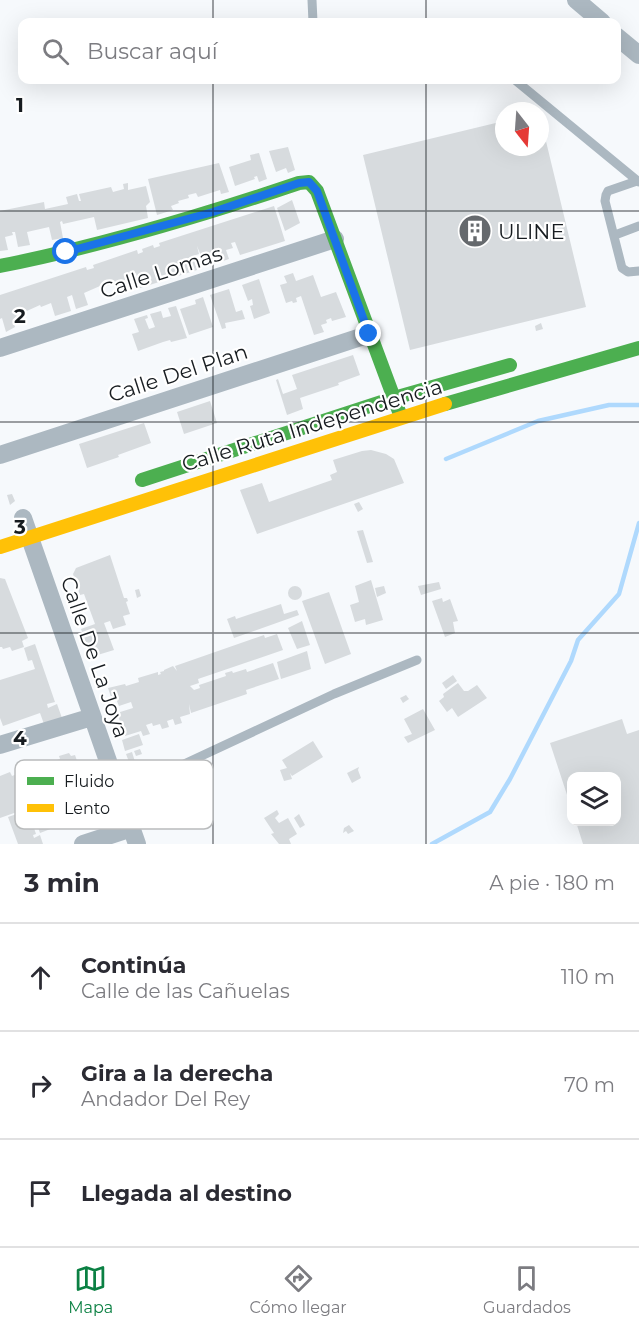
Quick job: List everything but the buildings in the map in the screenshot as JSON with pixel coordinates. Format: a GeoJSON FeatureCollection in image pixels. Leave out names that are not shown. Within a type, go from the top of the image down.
{"type":"FeatureCollection","features":[{"type":"Feature","properties":{"kind":"main road"},"geometry":{"type":"LineString","coordinates":[[0,266],[66,252],[213,212],[299,183],[309,182],[317,191],[336,239],[401,417]]}},
{"type":"Feature","properties":{"kind":"main road","name":"Calle Ruta Independencia"},"geometry":{"type":"LineString","coordinates":[[0,547],[401,417],[639,348]]}},
{"type":"Feature","properties":{"kind":"main road","name":"Calle Ruta Independencia"},"geometry":{"type":"LineString","coordinates":[[124,485],[394,398],[528,360]]}},
{"type":"Feature","properties":{"kind":"street"},"geometry":{"type":"LineString","coordinates":[[576,0],[597,18]]}},
{"type":"Feature","properties":{"kind":"street"},"geometry":{"type":"LineString","coordinates":[[621,40],[639,55]]}},
{"type":"Feature","properties":{"kind":"street","name":"Calle Lomas"},"geometry":{"type":"LineString","coordinates":[[0,348],[336,239]]}},
{"type":"Feature","properties":{"kind":"street","name":"Calle Del Plan"},"geometry":{"type":"LineString","coordinates":[[0,455],[369,334]]}},
{"type":"Feature","properties":{"kind":"street","name":"Calle De La Joya"},"geometry":{"type":"LineString","coordinates":[[22,519],[108,760]]}},
{"type":"Feature","properties":{"kind":"street"},"geometry":{"type":"LineString","coordinates":[[0,745],[92,717]]}},
{"type":"Feature","properties":{"kind":"street"},"geometry":{"type":"LineString","coordinates":[[83,844],[134,836]]}},
{"type":"Feature","properties":{"kind":"lane"},"geometry":{"type":"LineString","coordinates":[[312,0],[313,18]]}},
{"type":"Feature","properties":{"kind":"lane"},"geometry":{"type":"LineString","coordinates":[[520,84],[638,182]]}},
{"type":"Feature","properties":{"kind":"lane"},"geometry":{"type":"LineString","coordinates":[[638,182],[609,191],[605,201],[622,268],[628,273],[639,271]]}},
{"type":"Feature","properties":{"kind":"lane"},"geometry":{"type":"LineString","coordinates":[[615,235],[639,226]]}},
{"type":"Feature","properties":{"kind":"lane"},"geometry":{"type":"LineString","coordinates":[[192,760],[334,693],[417,660]]}},
{"type":"Feature","properties":{"kind":"waterway"},"geometry":{"type":"LineString","coordinates":[[446,459],[538,421],[609,405],[639,405]]}},
{"type":"Feature","properties":{"kind":"waterway"},"geometry":{"type":"LineString","coordinates":[[432,844],[490,812],[510,779],[571,661],[578,640],[619,594],[639,523]]}},
{"type":"Feature","properties":{"kind":"traffic: fast"},"geometry":{"type":"LineString","coordinates":[[0,266],[114,240],[299,183],[309,182],[317,191],[401,417]]}},
{"type":"Feature","properties":{"kind":"traffic: fast"},"geometry":{"type":"LineString","coordinates":[[445,404],[639,348]]}},
{"type":"Feature","properties":{"kind":"traffic: fast"},"geometry":{"type":"LineString","coordinates":[[142,480],[394,398],[510,365]]}},
{"type":"Feature","properties":{"kind":"traffic: slow"},"geometry":{"type":"LineString","coordinates":[[0,547],[445,404]]}},
{"type":"Feature","properties":{"kind":"place","name":"ULINE"},"geometry":{"type":"Point","coordinates":[475,231]}},
{"type":"Feature","properties":{"kind":"route"},"geometry":{"type":"LineString","coordinates":[[66,252],[213,212],[299,183],[309,182],[317,191],[336,239],[369,334]]}}]}
